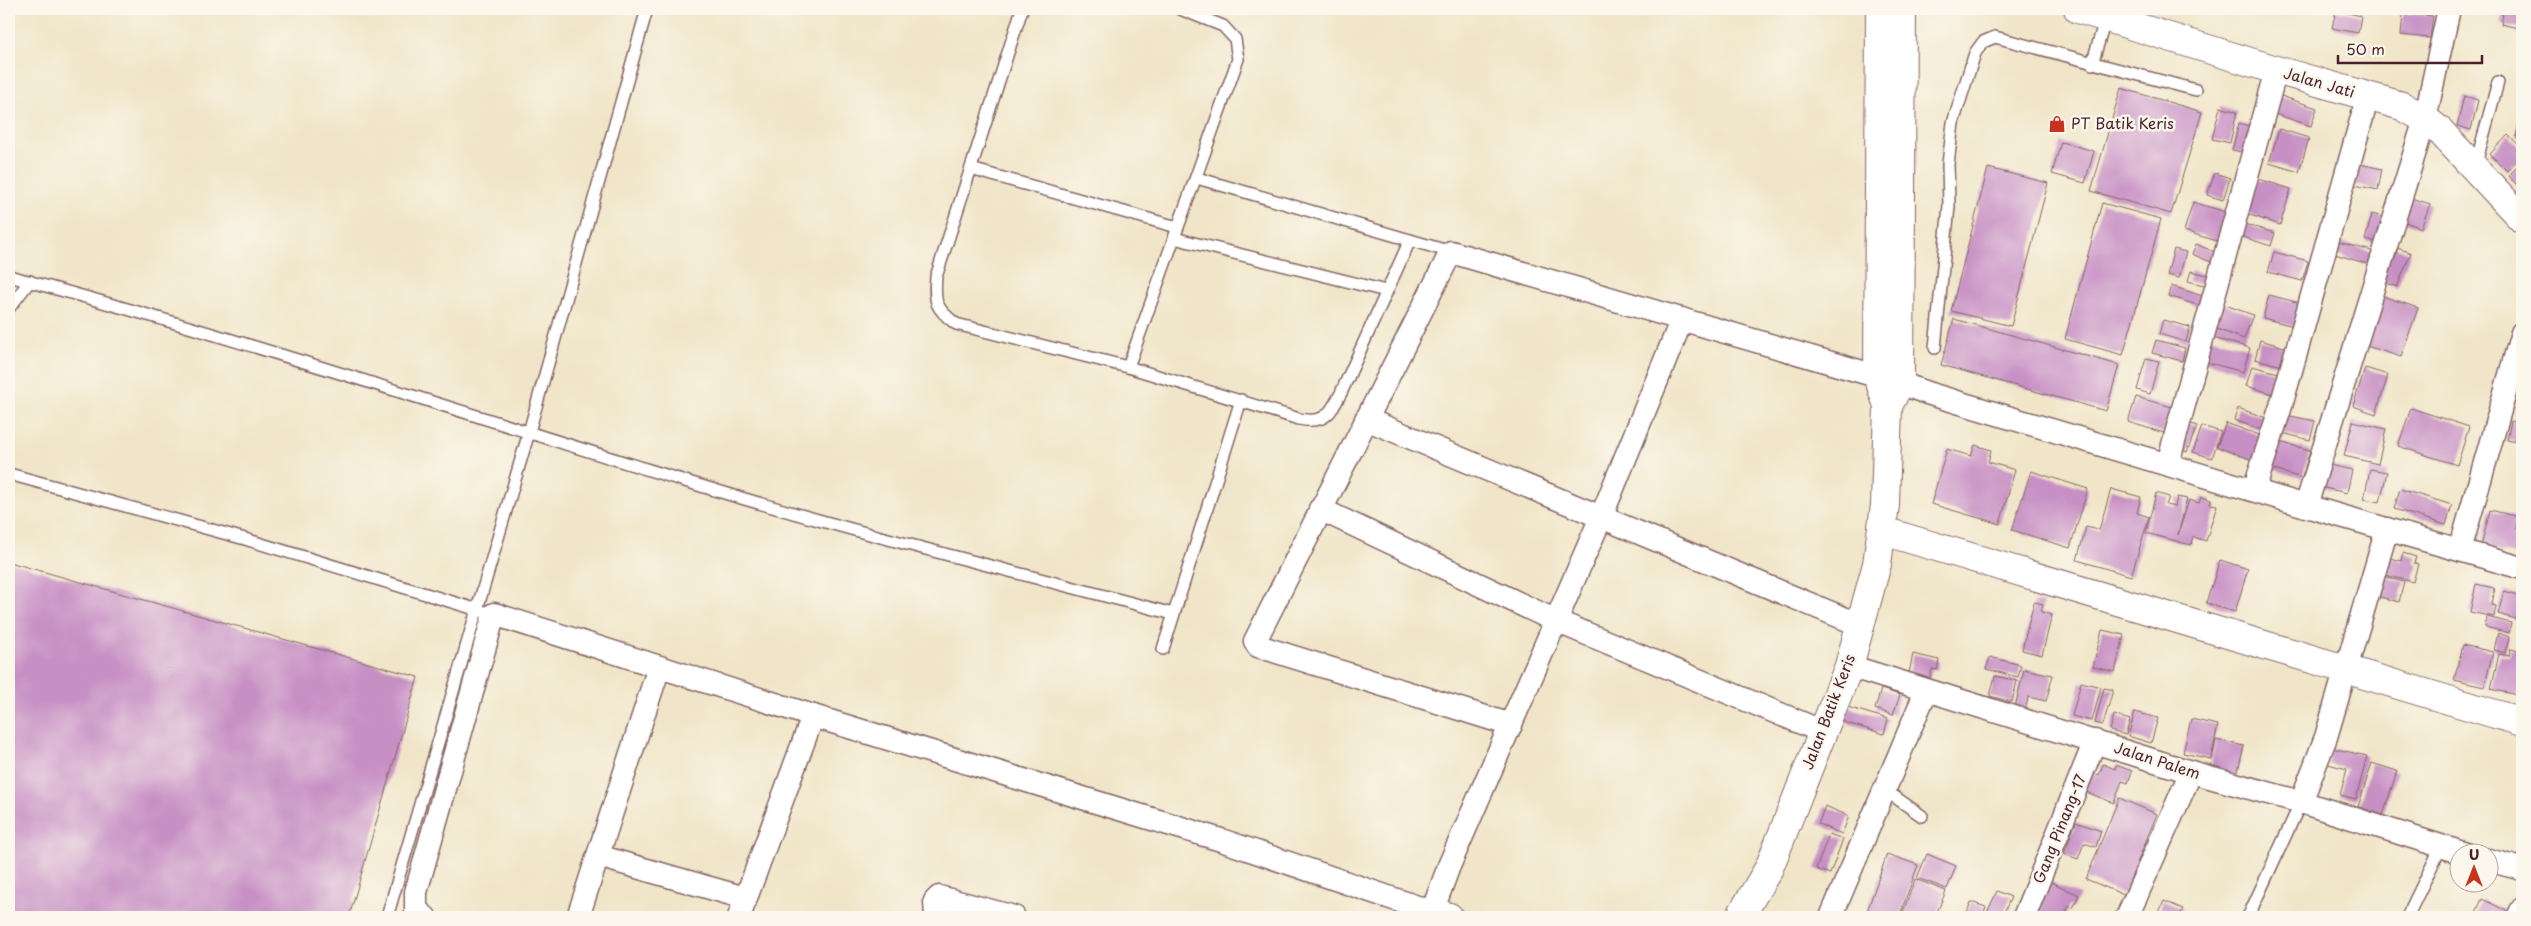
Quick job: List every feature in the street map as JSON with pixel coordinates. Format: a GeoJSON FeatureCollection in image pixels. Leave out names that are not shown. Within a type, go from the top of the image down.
{"type":"FeatureCollection","features":[{"type":"Feature","properties":{"kind":"street"},"geometry":{"type":"LineString","coordinates":[[1880,9],[1890,130]]}},
{"type":"Feature","properties":{"kind":"street"},"geometry":{"type":"LineString","coordinates":[[2306,506],[2425,119],[2449,9]]}},
{"type":"Feature","properties":{"kind":"street","name":"Jalan Jati"},"geometry":{"type":"LineString","coordinates":[[2093,12],[2276,70],[2402,106],[2425,119],[2475,167],[2522,219]]}},
{"type":"Feature","properties":{"kind":"street"},"geometry":{"type":"LineString","coordinates":[[1890,130],[1908,15]]}},
{"type":"Feature","properties":{"kind":"street"},"geometry":{"type":"LineString","coordinates":[[2168,463],[2276,70]]}},
{"type":"Feature","properties":{"kind":"street"},"geometry":{"type":"LineString","coordinates":[[2254,490],[2281,406],[2368,96]]}},
{"type":"Feature","properties":{"kind":"street","name":"Jalan Batik Keris"},"geometry":{"type":"LineString","coordinates":[[1740,917],[1769,868],[1821,732],[1849,666],[1877,564],[1883,531],[1889,389],[1890,130]]}},
{"type":"Feature","properties":{"kind":"street"},"geometry":{"type":"LineString","coordinates":[[1511,725],[1255,644],[1255,639],[1320,509],[1451,252],[1682,319],[1889,389],[1926,393],[2522,568]]}},
{"type":"Feature","properties":{"kind":"street"},"geometry":{"type":"LineString","coordinates":[[424,917],[416,910],[416,892],[442,766],[486,612],[813,716],[1221,840],[1438,915],[1449,866],[1602,515],[1682,319]]}},
{"type":"Feature","properties":{"kind":"street"},"geometry":{"type":"LineString","coordinates":[[2460,550],[2522,333]]}},
{"type":"Feature","properties":{"kind":"street"},"geometry":{"type":"LineString","coordinates":[[1366,419],[1602,515],[1860,624]]}},
{"type":"Feature","properties":{"kind":"street"},"geometry":{"type":"LineString","coordinates":[[1320,509],[1556,621],[1821,732]]}},
{"type":"Feature","properties":{"kind":"street"},"geometry":{"type":"LineString","coordinates":[[2301,802],[2326,737],[2386,529]]}},
{"type":"Feature","properties":{"kind":"street"},"geometry":{"type":"LineString","coordinates":[[1883,531],[2110,597],[2522,722]]}},
{"type":"Feature","properties":{"kind":"street","name":"Jalan Palem"},"geometry":{"type":"LineString","coordinates":[[1849,666],[2191,772],[2301,802],[2448,849]]}},
{"type":"Feature","properties":{"kind":"street"},"geometry":{"type":"LineString","coordinates":[[578,917],[659,667]]}},
{"type":"Feature","properties":{"kind":"street"},"geometry":{"type":"LineString","coordinates":[[1831,917],[1926,691]]}},
{"type":"Feature","properties":{"kind":"street"},"geometry":{"type":"LineString","coordinates":[[598,856],[742,908],[813,716]]}},
{"type":"Feature","properties":{"kind":"street","name":"Gang Pinang-17"},"geometry":{"type":"LineString","coordinates":[[2024,917],[2095,741]]}},
{"type":"Feature","properties":{"kind":"street"},"geometry":{"type":"LineString","coordinates":[[2127,917],[2191,772]]}},
{"type":"Feature","properties":{"kind":"street"},"geometry":{"type":"LineString","coordinates":[[2498,863],[2522,869]]}},
{"type":"Feature","properties":{"kind":"street"},"geometry":{"type":"LineString","coordinates":[[936,917],[935,901],[942,897],[1014,917]]}},
{"type":"Feature","properties":{"kind":"street"},"geometry":{"type":"LineString","coordinates":[[2518,917],[2522,908]]}},
{"type":"Feature","properties":{"kind":"lane"},"geometry":{"type":"LineString","coordinates":[[9,474],[245,539],[486,612],[529,432],[647,9]]}},
{"type":"Feature","properties":{"kind":"lane"},"geometry":{"type":"LineString","coordinates":[[1022,9],[936,277],[934,298],[941,313],[956,324],[1128,367],[1311,422],[1320,420],[1329,414],[1341,393],[1410,240]]}},
{"type":"Feature","properties":{"kind":"lane"},"geometry":{"type":"LineString","coordinates":[[1128,367],[1238,60],[1235,39],[1222,26],[1180,9]]}},
{"type":"Feature","properties":{"kind":"lane"},"geometry":{"type":"LineString","coordinates":[[2092,64],[2093,12]]}},
{"type":"Feature","properties":{"kind":"lane"},"geometry":{"type":"LineString","coordinates":[[1935,348],[1949,206],[1948,164],[1953,123],[1975,53],[1983,42],[1995,37],[2196,90]]}},
{"type":"Feature","properties":{"kind":"lane"},"geometry":{"type":"LineString","coordinates":[[2475,167],[2498,82]]}},
{"type":"Feature","properties":{"kind":"lane"},"geometry":{"type":"LineString","coordinates":[[971,169],[1175,232],[1386,291]]}},
{"type":"Feature","properties":{"kind":"lane"},"geometry":{"type":"LineString","coordinates":[[1197,178],[1451,252]]}},
{"type":"Feature","properties":{"kind":"lane"},"geometry":{"type":"LineString","coordinates":[[9,276],[529,432],[686,482],[823,521],[1173,614]]}},
{"type":"Feature","properties":{"kind":"lane"},"geometry":{"type":"LineString","coordinates":[[9,308],[30,281]]}},
{"type":"Feature","properties":{"kind":"lane"},"geometry":{"type":"LineString","coordinates":[[1163,649],[1241,400]]}},
{"type":"Feature","properties":{"kind":"lane"},"geometry":{"type":"LineString","coordinates":[[387,917],[442,766]]}},
{"type":"Feature","properties":{"kind":"lane"},"geometry":{"type":"LineString","coordinates":[[1885,790],[1922,816]]}},
{"type":"Feature","properties":{"kind":"lane"},"geometry":{"type":"LineString","coordinates":[[2248,917],[2301,802]]}},
{"type":"Feature","properties":{"kind":"lane"},"geometry":{"type":"LineString","coordinates":[[2407,917],[2441,847]]}},
{"type":"Feature","properties":{"kind":"building"},"geometry":{"type":"Polygon","coordinates":[[[2494,9],[2522,9],[2522,29],[2501,24],[2503,14],[2494,11],[2494,9]]]}},
{"type":"Feature","properties":{"kind":"building"},"geometry":{"type":"Polygon","coordinates":[[[2336,10],[2361,16],[2358,33],[2332,28],[2336,10]]]}},
{"type":"Feature","properties":{"kind":"building"},"geometry":{"type":"Polygon","coordinates":[[[2403,13],[2433,16],[2430,38],[2401,35],[2403,13]]]}},
{"type":"Feature","properties":{"kind":"building"},"geometry":{"type":"Polygon","coordinates":[[[2121,88],[2202,112],[2171,214],[2091,191],[2121,88]]]}},
{"type":"Feature","properties":{"kind":"building"},"geometry":{"type":"Polygon","coordinates":[[[2278,95],[2317,108],[2311,126],[2272,113],[2278,95]]]}},
{"type":"Feature","properties":{"kind":"building"},"geometry":{"type":"Polygon","coordinates":[[[2464,96],[2478,100],[2471,130],[2457,126],[2464,96]]]}},
{"type":"Feature","properties":{"kind":"building"},"geometry":{"type":"Polygon","coordinates":[[[2220,107],[2237,112],[2230,143],[2212,139],[2220,107]]]}},
{"type":"Feature","properties":{"kind":"building"},"geometry":{"type":"Polygon","coordinates":[[[2522,111],[2522,138],[2516,137],[2522,111]]]}},
{"type":"Feature","properties":{"kind":"building"},"geometry":{"type":"Polygon","coordinates":[[[2239,123],[2253,127],[2246,153],[2232,150],[2239,123]]]}},
{"type":"Feature","properties":{"kind":"building"},"geometry":{"type":"Polygon","coordinates":[[[2279,129],[2309,138],[2299,172],[2269,163],[2279,129]]]}},
{"type":"Feature","properties":{"kind":"building"},"geometry":{"type":"Polygon","coordinates":[[[2508,135],[2522,148],[2522,155],[2507,171],[2490,154],[2508,135]]]}},
{"type":"Feature","properties":{"kind":"building"},"geometry":{"type":"Polygon","coordinates":[[[2061,142],[2094,151],[2085,183],[2052,174],[2061,142]]]}},
{"type":"Feature","properties":{"kind":"building"},"geometry":{"type":"Polygon","coordinates":[[[2522,162],[2522,190],[2508,176],[2522,162]]]}},
{"type":"Feature","properties":{"kind":"building"},"geometry":{"type":"Polygon","coordinates":[[[2355,163],[2382,169],[2378,190],[2350,184],[2355,163]]]}},
{"type":"Feature","properties":{"kind":"building"},"geometry":{"type":"Polygon","coordinates":[[[1988,168],[2048,183],[2011,326],[1951,311],[1988,168]]]}},
{"type":"Feature","properties":{"kind":"building"},"geometry":{"type":"Polygon","coordinates":[[[2215,173],[2230,178],[2223,200],[2207,195],[2215,173]]]}},
{"type":"Feature","properties":{"kind":"building"},"geometry":{"type":"Polygon","coordinates":[[[2255,178],[2291,189],[2280,225],[2244,213],[2255,178]]]}},
{"type":"Feature","properties":{"kind":"building"},"geometry":{"type":"Polygon","coordinates":[[[2408,197],[2430,204],[2421,228],[2400,220],[2408,197]]]}},
{"type":"Feature","properties":{"kind":"building"},"geometry":{"type":"Polygon","coordinates":[[[2193,202],[2229,213],[2220,242],[2184,231],[2193,202]]]}},
{"type":"Feature","properties":{"kind":"building"},"geometry":{"type":"Polygon","coordinates":[[[2102,203],[2161,219],[2123,355],[2065,339],[2102,203]]]}},
{"type":"Feature","properties":{"kind":"building"},"geometry":{"type":"Polygon","coordinates":[[[2372,214],[2386,218],[2379,243],[2365,240],[2372,214]]]}},
{"type":"Feature","properties":{"kind":"building"},"geometry":{"type":"Polygon","coordinates":[[[2244,224],[2275,233],[2271,246],[2240,236],[2244,224]]]}},
{"type":"Feature","properties":{"kind":"building"},"geometry":{"type":"Polygon","coordinates":[[[2338,242],[2372,251],[2368,264],[2335,254],[2338,242]]]}},
{"type":"Feature","properties":{"kind":"building"},"geometry":{"type":"Polygon","coordinates":[[[2196,244],[2217,253],[2213,263],[2192,254],[2196,244]]]}},
{"type":"Feature","properties":{"kind":"building"},"geometry":{"type":"Polygon","coordinates":[[[2392,246],[2411,253],[2397,287],[2379,280],[2392,246]]]}},
{"type":"Feature","properties":{"kind":"building"},"geometry":{"type":"Polygon","coordinates":[[[2174,249],[2186,252],[2179,278],[2167,275],[2174,249]]]}},
{"type":"Feature","properties":{"kind":"building"},"geometry":{"type":"Polygon","coordinates":[[[2274,252],[2308,261],[2302,281],[2268,272],[2274,252]]]}},
{"type":"Feature","properties":{"kind":"building"},"geometry":{"type":"Polygon","coordinates":[[[2191,271],[2211,276],[2208,286],[2188,281],[2191,271]]]}},
{"type":"Feature","properties":{"kind":"building"},"geometry":{"type":"Polygon","coordinates":[[[2171,286],[2203,296],[2200,306],[2168,296],[2171,286]]]}},
{"type":"Feature","properties":{"kind":"building"},"geometry":{"type":"Polygon","coordinates":[[[2377,294],[2418,308],[2401,357],[2360,344],[2377,294]]]}},
{"type":"Feature","properties":{"kind":"building"},"geometry":{"type":"Polygon","coordinates":[[[2269,295],[2308,305],[2301,328],[2263,318],[2269,295]]]}},
{"type":"Feature","properties":{"kind":"building"},"geometry":{"type":"Polygon","coordinates":[[[2220,303],[2253,315],[2244,339],[2211,327],[2220,303]]]}},
{"type":"Feature","properties":{"kind":"building"},"geometry":{"type":"Polygon","coordinates":[[[1954,319],[2119,365],[2106,411],[1941,365],[1954,319]]]}},
{"type":"Feature","properties":{"kind":"building"},"geometry":{"type":"Polygon","coordinates":[[[2163,320],[2190,327],[2186,342],[2159,334],[2163,320]]]}},
{"type":"Feature","properties":{"kind":"building"},"geometry":{"type":"Polygon","coordinates":[[[2209,337],[2250,348],[2243,372],[2202,361],[2209,337]]]}},
{"type":"Feature","properties":{"kind":"building"},"geometry":{"type":"Polygon","coordinates":[[[2156,340],[2185,348],[2182,361],[2152,353],[2156,340]]]}},
{"type":"Feature","properties":{"kind":"building"},"geometry":{"type":"Polygon","coordinates":[[[2260,340],[2291,349],[2286,367],[2255,359],[2260,340]]]}},
{"type":"Feature","properties":{"kind":"building"},"geometry":{"type":"Polygon","coordinates":[[[2146,358],[2159,361],[2150,394],[2137,390],[2146,358]]]}},
{"type":"Feature","properties":{"kind":"building"},"geometry":{"type":"Polygon","coordinates":[[[2252,366],[2286,375],[2280,396],[2246,386],[2252,366]]]}},
{"type":"Feature","properties":{"kind":"building"},"geometry":{"type":"Polygon","coordinates":[[[2365,368],[2388,375],[2376,414],[2353,406],[2365,368]]]}},
{"type":"Feature","properties":{"kind":"building"},"geometry":{"type":"Polygon","coordinates":[[[2136,397],[2172,407],[2164,433],[2128,422],[2136,397]]]}},
{"type":"Feature","properties":{"kind":"building"},"geometry":{"type":"Polygon","coordinates":[[[2238,408],[2272,420],[2267,432],[2234,420],[2238,408]]]}},
{"type":"Feature","properties":{"kind":"building"},"geometry":{"type":"Polygon","coordinates":[[[2411,408],[2469,427],[2457,465],[2398,446],[2411,408]]]}},
{"type":"Feature","properties":{"kind":"building"},"geometry":{"type":"Polygon","coordinates":[[[2286,415],[2315,421],[2310,440],[2282,433],[2286,415]]]}},
{"type":"Feature","properties":{"kind":"building"},"geometry":{"type":"Polygon","coordinates":[[[2184,421],[2197,426],[2187,452],[2174,447],[2184,421]]]}},
{"type":"Feature","properties":{"kind":"building"},"geometry":{"type":"Polygon","coordinates":[[[2353,421],[2386,429],[2378,464],[2344,456],[2353,421]]]}},
{"type":"Feature","properties":{"kind":"building"},"geometry":{"type":"Polygon","coordinates":[[[2511,421],[2522,423],[2522,443],[2507,440],[2511,421]]]}},
{"type":"Feature","properties":{"kind":"building"},"geometry":{"type":"Polygon","coordinates":[[[2226,423],[2268,438],[2259,462],[2217,447],[2226,423]]]}},
{"type":"Feature","properties":{"kind":"building"},"geometry":{"type":"Polygon","coordinates":[[[2202,426],[2221,432],[2212,458],[2193,452],[2202,426]]]}},
{"type":"Feature","properties":{"kind":"building"},"geometry":{"type":"Polygon","coordinates":[[[2279,442],[2310,450],[2302,478],[2271,469],[2279,442]]]}},
{"type":"Feature","properties":{"kind":"building"},"geometry":{"type":"Polygon","coordinates":[[[1975,445],[1991,450],[1988,462],[2015,470],[2000,524],[1931,504],[1947,449],[1971,456],[1975,445]]]}},
{"type":"Feature","properties":{"kind":"building"},"geometry":{"type":"Polygon","coordinates":[[[2325,464],[2352,470],[2347,493],[2320,487],[2325,464]]]}},
{"type":"Feature","properties":{"kind":"building"},"geometry":{"type":"Polygon","coordinates":[[[2370,469],[2387,472],[2380,502],[2364,499],[2370,469]]]}},
{"type":"Feature","properties":{"kind":"building"},"geometry":{"type":"Polygon","coordinates":[[[2031,471],[2088,489],[2070,548],[2012,530],[2031,471]]]}},
{"type":"Feature","properties":{"kind":"building"},"geometry":{"type":"Polygon","coordinates":[[[2111,489],[2141,497],[2137,513],[2149,517],[2131,576],[2077,560],[2086,527],[2099,530],[2111,489]]]}},
{"type":"Feature","properties":{"kind":"building"},"geometry":{"type":"Polygon","coordinates":[[[2400,489],[2452,505],[2446,525],[2394,509],[2400,489]]]}},
{"type":"Feature","properties":{"kind":"building"},"geometry":{"type":"Polygon","coordinates":[[[2156,493],[2169,497],[2166,505],[2175,507],[2177,497],[2187,499],[2178,535],[2189,500],[2199,503],[2201,497],[2211,500],[2210,504],[2217,505],[2206,541],[2193,537],[2191,545],[2146,533],[2156,493]]]}},
{"type":"Feature","properties":{"kind":"building"},"geometry":{"type":"Polygon","coordinates":[[[2490,510],[2519,517],[2516,527],[2522,529],[2522,557],[2481,547],[2490,510]]]}},
{"type":"Feature","properties":{"kind":"building"},"geometry":{"type":"Polygon","coordinates":[[[2403,553],[2416,557],[2414,563],[2418,564],[2413,582],[2381,574],[2386,557],[2401,561],[2403,553]]]}},
{"type":"Feature","properties":{"kind":"building"},"geometry":{"type":"Polygon","coordinates":[[[2220,560],[2248,569],[2235,612],[2206,603],[2220,560]]]}},
{"type":"Feature","properties":{"kind":"building"},"geometry":{"type":"Polygon","coordinates":[[[9,562],[418,677],[349,917],[9,917],[9,562]]]}},
{"type":"Feature","properties":{"kind":"building"},"geometry":{"type":"Polygon","coordinates":[[[2379,575],[2404,582],[2399,602],[2373,595],[2379,575]]]}},
{"type":"Feature","properties":{"kind":"building"},"geometry":{"type":"Polygon","coordinates":[[[2476,584],[2494,588],[2491,605],[2496,606],[2494,617],[2470,612],[2476,584]]]}},
{"type":"Feature","properties":{"kind":"building"},"geometry":{"type":"Polygon","coordinates":[[[2504,591],[2522,596],[2522,621],[2498,614],[2504,591]]]}},
{"type":"Feature","properties":{"kind":"building"},"geometry":{"type":"Polygon","coordinates":[[[2034,602],[2043,604],[2041,612],[2052,615],[2042,655],[2022,650],[2034,602]]]}},
{"type":"Feature","properties":{"kind":"building"},"geometry":{"type":"Polygon","coordinates":[[[2487,617],[2511,623],[2509,633],[2485,627],[2487,617]]]}},
{"type":"Feature","properties":{"kind":"building"},"geometry":{"type":"Polygon","coordinates":[[[2102,630],[2124,635],[2115,672],[2093,667],[2102,630]]]}},
{"type":"Feature","properties":{"kind":"building"},"geometry":{"type":"Polygon","coordinates":[[[2498,633],[2509,637],[2505,653],[2494,650],[2498,633]]]}},
{"type":"Feature","properties":{"kind":"building"},"geometry":{"type":"Polygon","coordinates":[[[2463,645],[2493,652],[2484,687],[2454,680],[2463,645]]]}},
{"type":"Feature","properties":{"kind":"building"},"geometry":{"type":"Polygon","coordinates":[[[2511,649],[2522,652],[2522,675],[2517,695],[2491,689],[2499,654],[2509,656],[2511,649]]]}},
{"type":"Feature","properties":{"kind":"building"},"geometry":{"type":"Polygon","coordinates":[[[1913,654],[1939,660],[1937,670],[1932,669],[1929,682],[1908,678],[1913,654]]]}},
{"type":"Feature","properties":{"kind":"building"},"geometry":{"type":"Polygon","coordinates":[[[1990,657],[2021,665],[2018,677],[1986,669],[1990,657]]]}},
{"type":"Feature","properties":{"kind":"building"},"geometry":{"type":"Polygon","coordinates":[[[2024,669],[2053,675],[2046,701],[2028,697],[2026,709],[2015,707],[2024,669]]]}},
{"type":"Feature","properties":{"kind":"building"},"geometry":{"type":"Polygon","coordinates":[[[1995,676],[2017,681],[2012,702],[1990,696],[1995,676]]]}},
{"type":"Feature","properties":{"kind":"building"},"geometry":{"type":"Polygon","coordinates":[[[2081,682],[2101,687],[2092,721],[2072,716],[2081,682]]]}},
{"type":"Feature","properties":{"kind":"building"},"geometry":{"type":"Polygon","coordinates":[[[2104,688],[2113,690],[2103,725],[2095,723],[2104,688]]]}},
{"type":"Feature","properties":{"kind":"building"},"geometry":{"type":"Polygon","coordinates":[[[1881,689],[1900,695],[1893,715],[1875,709],[1881,689]]]}},
{"type":"Feature","properties":{"kind":"building"},"geometry":{"type":"Polygon","coordinates":[[[1844,706],[1888,719],[1884,734],[1840,721],[1844,706]]]}},
{"type":"Feature","properties":{"kind":"building"},"geometry":{"type":"Polygon","coordinates":[[[2135,712],[2158,718],[2151,743],[2128,736],[2135,712]]]}},
{"type":"Feature","properties":{"kind":"building"},"geometry":{"type":"Polygon","coordinates":[[[2114,715],[2130,720],[2126,735],[2110,731],[2114,715]]]}},
{"type":"Feature","properties":{"kind":"building"},"geometry":{"type":"Polygon","coordinates":[[[2191,719],[2218,725],[2211,759],[2183,753],[2191,719]]]}},
{"type":"Feature","properties":{"kind":"building"},"geometry":{"type":"Polygon","coordinates":[[[2216,740],[2244,746],[2237,775],[2210,769],[2216,740]]]}},
{"type":"Feature","properties":{"kind":"building"},"geometry":{"type":"Polygon","coordinates":[[[2332,748],[2367,756],[2356,799],[2340,795],[2347,769],[2328,764],[2332,748]]]}},
{"type":"Feature","properties":{"kind":"building"},"geometry":{"type":"Polygon","coordinates":[[[2372,763],[2397,771],[2383,815],[2358,807],[2372,763]]]}},
{"type":"Feature","properties":{"kind":"building"},"geometry":{"type":"Polygon","coordinates":[[[2103,764],[2115,769],[2116,765],[2132,771],[2128,783],[2122,781],[2114,803],[2081,790],[2087,771],[2099,775],[2103,764]]]}},
{"type":"Feature","properties":{"kind":"building"},"geometry":{"type":"Polygon","coordinates":[[[2119,798],[2157,814],[2124,895],[2086,879],[2119,798]]]}},
{"type":"Feature","properties":{"kind":"building"},"geometry":{"type":"Polygon","coordinates":[[[1825,806],[1849,816],[1842,834],[1818,824],[1825,806]]]}},
{"type":"Feature","properties":{"kind":"building"},"geometry":{"type":"Polygon","coordinates":[[[2076,822],[2101,831],[2096,847],[2084,843],[2078,859],[2064,854],[2076,822]]]}},
{"type":"Feature","properties":{"kind":"building"},"geometry":{"type":"Polygon","coordinates":[[[1829,834],[1843,839],[1830,874],[1816,869],[1829,834]]]}},
{"type":"Feature","properties":{"kind":"building"},"geometry":{"type":"Polygon","coordinates":[[[1887,854],[1918,865],[1899,917],[1865,917],[1887,854]]]}},
{"type":"Feature","properties":{"kind":"building"},"geometry":{"type":"Polygon","coordinates":[[[1927,854],[1956,866],[1947,889],[1917,878],[1927,854]]]}},
{"type":"Feature","properties":{"kind":"building"},"geometry":{"type":"Polygon","coordinates":[[[1915,879],[1946,891],[1935,917],[1901,917],[1915,879]]]}},
{"type":"Feature","properties":{"kind":"building"},"geometry":{"type":"Polygon","coordinates":[[[2047,880],[2079,895],[2073,908],[2069,906],[2064,917],[2059,915],[2058,917],[2035,917],[2047,880]]]}},
{"type":"Feature","properties":{"kind":"building"},"geometry":{"type":"Polygon","coordinates":[[[1997,891],[2011,897],[2002,917],[1985,917],[1997,891]]]}},
{"type":"Feature","properties":{"kind":"building"},"geometry":{"type":"Polygon","coordinates":[[[2482,899],[2509,912],[2507,917],[2474,917],[2482,899]]]}},
{"type":"Feature","properties":{"kind":"building"},"geometry":{"type":"Polygon","coordinates":[[[2164,901],[2183,909],[2179,917],[2157,917],[2164,901]]]}},
{"type":"Feature","properties":{"kind":"building"},"geometry":{"type":"Polygon","coordinates":[[[1971,902],[1986,907],[1982,917],[1965,917],[1971,902]]]}},
{"type":"Feature","properties":{"kind":"place","name":"PT Batik Keris"},"geometry":{"type":"Point","coordinates":[2057,124]}}]}
